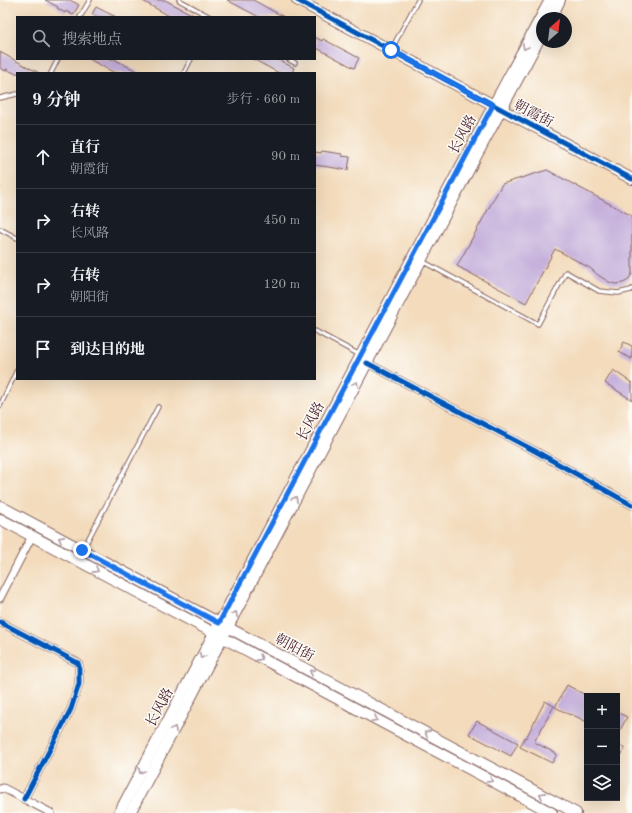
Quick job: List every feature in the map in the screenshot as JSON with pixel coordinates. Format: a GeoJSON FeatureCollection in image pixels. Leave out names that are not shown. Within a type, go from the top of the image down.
{"type":"FeatureCollection","features":[{"type":"Feature","properties":{"kind":"main road","name":"朝霞街"},"geometry":{"type":"LineString","coordinates":[[297,0],[632,179]]}},
{"type":"Feature","properties":{"kind":"main road","name":"长风路"},"geometry":{"type":"LineString","coordinates":[[364,359],[421,261],[550,0]]}},
{"type":"Feature","properties":{"kind":"main road"},"geometry":{"type":"LineString","coordinates":[[554,12],[560,0]]}},
{"type":"Feature","properties":{"kind":"main road","name":"长风路"},"geometry":{"type":"LineString","coordinates":[[119,813],[224,625],[498,107],[536,44]]}},
{"type":"Feature","properties":{"kind":"main road","name":"朝阳街"},"geometry":{"type":"LineString","coordinates":[[0,506],[576,813]]}},
{"type":"Feature","properties":{"kind":"main road","name":"朝阳街"},"geometry":{"type":"LineString","coordinates":[[0,519],[547,812]]}},
{"type":"Feature","properties":{"kind":"main road","name":"长风路"},"geometry":{"type":"LineString","coordinates":[[130,813],[218,635]]}},
{"type":"Feature","properties":{"kind":"street"},"geometry":{"type":"LineString","coordinates":[[364,359],[632,505]]}},
{"type":"Feature","properties":{"kind":"street"},"geometry":{"type":"LineString","coordinates":[[0,598],[32,536]]}},
{"type":"Feature","properties":{"kind":"street"},"geometry":{"type":"LineString","coordinates":[[0,622],[78,663],[79,666],[79,684],[71,709],[24,799]]}},
{"type":"Feature","properties":{"kind":"street"},"geometry":{"type":"LineString","coordinates":[[0,789],[3,788],[51,813]]}},
{"type":"Feature","properties":{"kind":"lane"},"geometry":{"type":"LineString","coordinates":[[81,16],[90,0]]}},
{"type":"Feature","properties":{"kind":"lane"},"geometry":{"type":"LineString","coordinates":[[179,0],[208,16]]}},
{"type":"Feature","properties":{"kind":"lane"},"geometry":{"type":"LineString","coordinates":[[391,50],[418,0]]}},
{"type":"Feature","properties":{"kind":"lane"},"geometry":{"type":"LineString","coordinates":[[52,72],[58,60]]}},
{"type":"Feature","properties":{"kind":"lane"},"geometry":{"type":"LineString","coordinates":[[184,72],[190,60]]}},
{"type":"Feature","properties":{"kind":"lane"},"geometry":{"type":"LineString","coordinates":[[290,60],[295,63]]}},
{"type":"Feature","properties":{"kind":"lane"},"geometry":{"type":"LineString","coordinates":[[0,98],[16,94]]}},
{"type":"Feature","properties":{"kind":"lane"},"geometry":{"type":"LineString","coordinates":[[0,229],[16,237]]}},
{"type":"Feature","properties":{"kind":"lane"},"geometry":{"type":"LineString","coordinates":[[421,261],[538,324],[566,272],[599,291],[618,293],[632,289]]}},
{"type":"Feature","properties":{"kind":"lane"},"geometry":{"type":"LineString","coordinates":[[316,332],[364,359]]}},
{"type":"Feature","properties":{"kind":"lane"},"geometry":{"type":"LineString","coordinates":[[0,406],[16,372]]}},
{"type":"Feature","properties":{"kind":"lane"},"geometry":{"type":"LineString","coordinates":[[82,550],[158,407]]}},
{"type":"Feature","properties":{"kind":"building"},"geometry":{"type":"Polygon","coordinates":[[[45,0],[70,0],[79,5],[73,15],[66,11],[65,13],[57,8],[58,7],[45,0]]]}},
{"type":"Feature","properties":{"kind":"building"},"geometry":{"type":"Polygon","coordinates":[[[141,0],[165,0],[195,16],[169,16],[141,0]]]}},
{"type":"Feature","properties":{"kind":"building"},"geometry":{"type":"Polygon","coordinates":[[[227,0],[253,0],[282,16],[257,16],[227,0]]]}},
{"type":"Feature","properties":{"kind":"building"},"geometry":{"type":"Polygon","coordinates":[[[96,7],[114,16],[96,16],[92,14],[96,7]]]}},
{"type":"Feature","properties":{"kind":"building"},"geometry":{"type":"Polygon","coordinates":[[[316,38],[322,41],[323,39],[359,58],[354,68],[316,48],[316,38]]]}},
{"type":"Feature","properties":{"kind":"building"},"geometry":{"type":"Polygon","coordinates":[[[0,52],[37,72],[14,73],[0,68],[0,52]]]}},
{"type":"Feature","properties":{"kind":"building"},"geometry":{"type":"Polygon","coordinates":[[[91,60],[116,60],[138,72],[113,72],[91,60]]]}},
{"type":"Feature","properties":{"kind":"building"},"geometry":{"type":"Polygon","coordinates":[[[255,60],[279,60],[294,68],[292,72],[277,72],[255,60]]]}},
{"type":"Feature","properties":{"kind":"building"},"geometry":{"type":"Polygon","coordinates":[[[322,151],[342,154],[341,156],[350,157],[348,170],[316,165],[316,152],[321,153],[322,151]]]}},
{"type":"Feature","properties":{"kind":"building"},"geometry":{"type":"Polygon","coordinates":[[[547,170],[632,216],[632,274],[627,281],[615,284],[609,282],[590,268],[555,249],[526,303],[457,266],[502,184],[547,170]]]}},
{"type":"Feature","properties":{"kind":"building"},"geometry":{"type":"Polygon","coordinates":[[[624,342],[632,346],[632,359],[619,352],[624,342]]]}},
{"type":"Feature","properties":{"kind":"building"},"geometry":{"type":"Polygon","coordinates":[[[613,370],[632,383],[632,400],[605,383],[613,370]]]}},
{"type":"Feature","properties":{"kind":"building"},"geometry":{"type":"Polygon","coordinates":[[[567,685],[584,694],[584,720],[571,714],[570,715],[555,707],[567,685]]]}},
{"type":"Feature","properties":{"kind":"building"},"geometry":{"type":"Polygon","coordinates":[[[545,701],[554,706],[534,742],[557,754],[552,763],[520,747],[545,701]]]}},
{"type":"Feature","properties":{"kind":"building"},"geometry":{"type":"Polygon","coordinates":[[[620,714],[627,717],[620,730],[620,714]]]}},
{"type":"Feature","properties":{"kind":"building"},"geometry":{"type":"Polygon","coordinates":[[[477,721],[518,743],[511,756],[469,734],[477,721]]]}},
{"type":"Feature","properties":{"kind":"building"},"geometry":{"type":"Polygon","coordinates":[[[620,745],[625,748],[620,757],[620,745]]]}},
{"type":"Feature","properties":{"kind":"cycle path"},"geometry":{"type":"LineString","coordinates":[[297,0],[632,179]]}},
{"type":"Feature","properties":{"kind":"cycle path"},"geometry":{"type":"LineString","coordinates":[[367,363],[535,451],[632,505]]}},
{"type":"Feature","properties":{"kind":"cycle path"},"geometry":{"type":"LineString","coordinates":[[0,622],[78,663],[79,666],[79,684],[71,709],[24,799]]}},
{"type":"Feature","properties":{"kind":"route"},"geometry":{"type":"LineString","coordinates":[[82,550],[219,623],[493,105],[391,50]]}}]}
